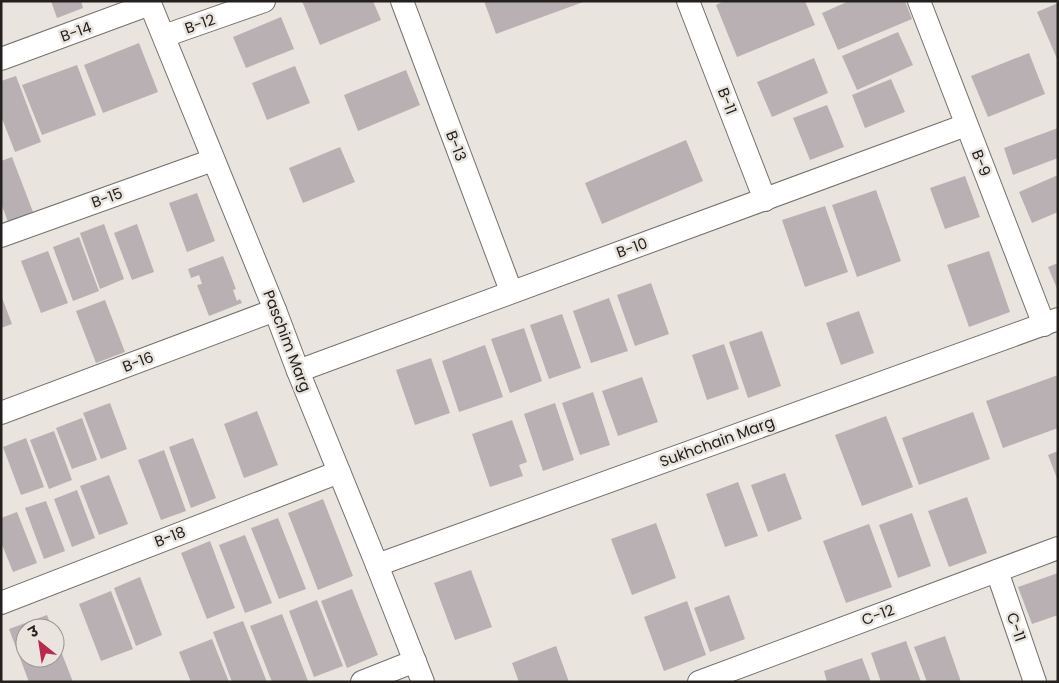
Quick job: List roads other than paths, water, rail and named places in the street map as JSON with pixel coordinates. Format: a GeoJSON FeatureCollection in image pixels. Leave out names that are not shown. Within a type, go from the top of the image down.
{"type":"FeatureCollection","features":[{"type":"Feature","properties":{"kind":"street","name":"B-12"},"geometry":{"type":"LineString","coordinates":[[164,36],[264,1]]}},
{"type":"Feature","properties":{"kind":"street","name":"B-13"},"geometry":{"type":"LineString","coordinates":[[402,1],[511,291]]}},
{"type":"Feature","properties":{"kind":"street","name":"B-11"},"geometry":{"type":"LineString","coordinates":[[688,1],[766,200]]}},
{"type":"Feature","properties":{"kind":"street","name":"B-9"},"geometry":{"type":"LineString","coordinates":[[919,1],[966,125],[1051,322]]}},
{"type":"Feature","properties":{"kind":"street","name":"Paschim Marg"},"geometry":{"type":"LineString","coordinates":[[150,3],[419,672]]}},
{"type":"Feature","properties":{"kind":"street","name":"B-14"},"geometry":{"type":"LineString","coordinates":[[1,59],[150,3]]}},
{"type":"Feature","properties":{"kind":"street","name":"B-10"},"geometry":{"type":"LineString","coordinates":[[298,371],[966,125]]}},
{"type":"Feature","properties":{"kind":"street","name":"B-15"},"geometry":{"type":"LineString","coordinates":[[1,236],[213,160]]}},
{"type":"Feature","properties":{"kind":"street","name":"B-16"},"geometry":{"type":"LineString","coordinates":[[1,413],[275,310]]}},
{"type":"Feature","properties":{"kind":"street","name":"Sukhchain Marg"},"geometry":{"type":"LineString","coordinates":[[377,565],[1051,322]]}},
{"type":"Feature","properties":{"kind":"street","name":"B-18"},"geometry":{"type":"LineString","coordinates":[[1,603],[338,472]]}},
{"type":"Feature","properties":{"kind":"street","name":"C-12"},"geometry":{"type":"LineString","coordinates":[[699,682],[1058,548]]}},
{"type":"Feature","properties":{"kind":"street","name":"C-11"},"geometry":{"type":"LineString","coordinates":[[997,571],[1035,682]]}},
{"type":"Feature","properties":{"kind":"street"},"geometry":{"type":"LineString","coordinates":[[362,682],[419,672]]}}]}
